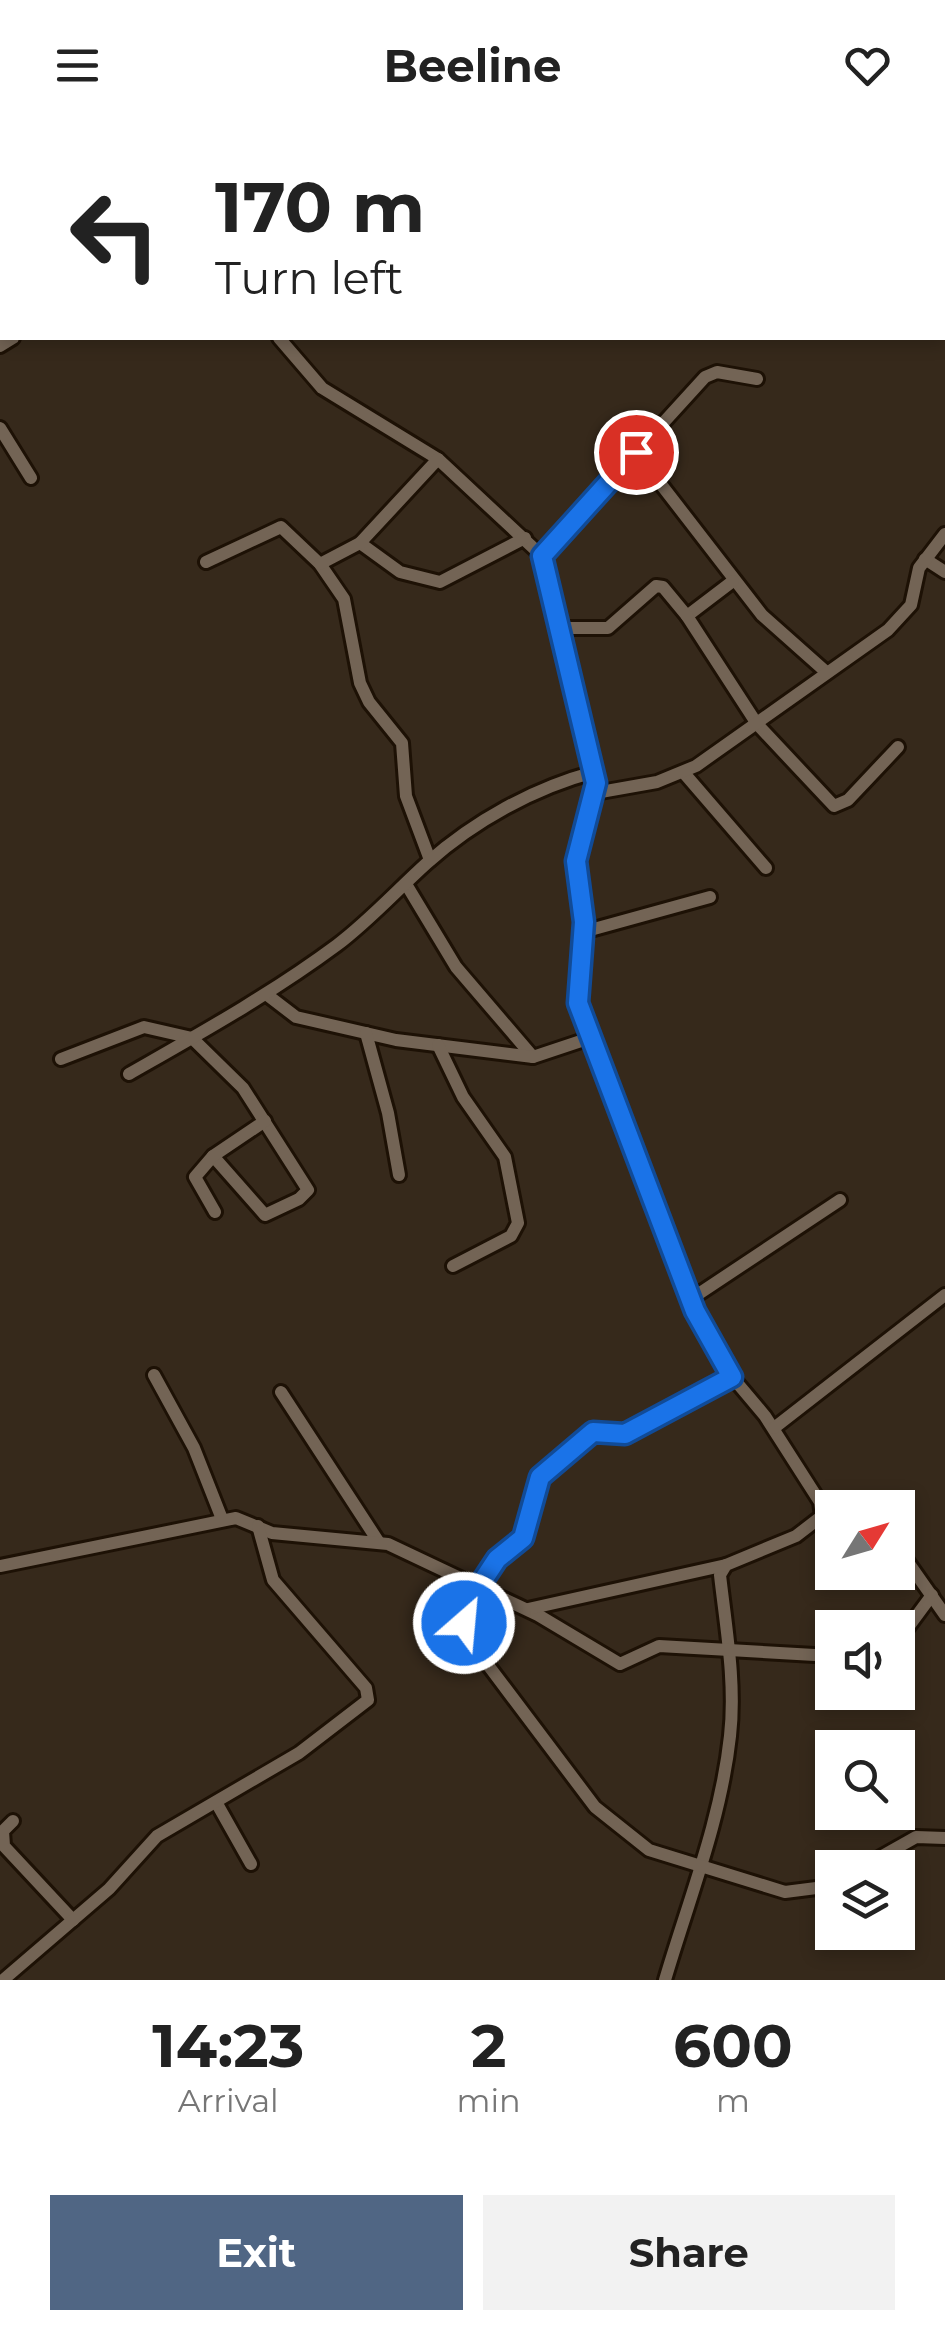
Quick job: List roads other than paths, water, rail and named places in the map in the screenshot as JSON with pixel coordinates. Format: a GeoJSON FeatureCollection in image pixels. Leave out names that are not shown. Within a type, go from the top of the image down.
{"type":"FeatureCollection","features":[{"type":"Feature","properties":{"kind":"street"},"geometry":{"type":"LineString","coordinates":[[282,340],[322,388],[438,458],[542,556],[594,772],[595,793],[576,861],[583,932],[578,1003],[691,1300],[732,1377],[774,1428],[815,1493]]}},
{"type":"Feature","properties":{"kind":"street"},"geometry":{"type":"LineString","coordinates":[[542,556],[705,377],[717,372],[757,379]]}},
{"type":"Feature","properties":{"kind":"street"},"geometry":{"type":"LineString","coordinates":[[0,428],[31,478]]}},
{"type":"Feature","properties":{"kind":"street"},"geometry":{"type":"LineString","coordinates":[[636,452],[772,626],[825,671]]}},
{"type":"Feature","properties":{"kind":"street"},"geometry":{"type":"LineString","coordinates":[[320,564],[360,543],[438,458]]}},
{"type":"Feature","properties":{"kind":"street"},"geometry":{"type":"LineString","coordinates":[[206,562],[281,527],[320,564],[344,599],[362,691],[402,743],[406,796],[430,860]]}},
{"type":"Feature","properties":{"kind":"street"},"geometry":{"type":"LineString","coordinates":[[595,793],[684,773],[758,724],[904,615],[924,559],[945,534]]}},
{"type":"Feature","properties":{"kind":"street"},"geometry":{"type":"LineString","coordinates":[[360,543],[400,572],[440,582],[525,538]]}},
{"type":"Feature","properties":{"kind":"street"},"geometry":{"type":"LineString","coordinates":[[924,559],[945,572]]}},
{"type":"Feature","properties":{"kind":"street"},"geometry":{"type":"LineString","coordinates":[[687,616],[734,581]]}},
{"type":"Feature","properties":{"kind":"street"},"geometry":{"type":"LineString","coordinates":[[560,628],[608,628],[656,586],[670,592],[758,724],[834,806],[848,800],[898,748]]}},
{"type":"Feature","properties":{"kind":"street"},"geometry":{"type":"LineString","coordinates":[[128,1074],[266,994],[350,934],[430,860],[521,799],[553,783],[594,772]]}},
{"type":"Feature","properties":{"kind":"street"},"geometry":{"type":"LineString","coordinates":[[684,773],[766,868]]}},
{"type":"Feature","properties":{"kind":"street"},"geometry":{"type":"LineString","coordinates":[[406,884],[456,967],[533,1057]]}},
{"type":"Feature","properties":{"kind":"street"},"geometry":{"type":"LineString","coordinates":[[583,932],[710,898]]}},
{"type":"Feature","properties":{"kind":"street"},"geometry":{"type":"LineString","coordinates":[[266,994],[296,1017],[438,1045],[533,1057],[590,1038]]}},
{"type":"Feature","properties":{"kind":"street"},"geometry":{"type":"LineString","coordinates":[[61,1058],[144,1028],[192,1038],[234,1076],[308,1190],[300,1199],[265,1216],[213,1156]]}},
{"type":"Feature","properties":{"kind":"street"},"geometry":{"type":"LineString","coordinates":[[366,1033],[388,1112],[399,1175]]}},
{"type":"Feature","properties":{"kind":"street"},"geometry":{"type":"LineString","coordinates":[[438,1045],[463,1097],[506,1157],[518,1223],[512,1236],[453,1266]]}},
{"type":"Feature","properties":{"kind":"street"},"geometry":{"type":"LineString","coordinates":[[214,1212],[195,1178],[213,1156],[265,1120]]}},
{"type":"Feature","properties":{"kind":"street"},"geometry":{"type":"LineString","coordinates":[[691,1300],[840,1200]]}},
{"type":"Feature","properties":{"kind":"street"},"geometry":{"type":"LineString","coordinates":[[774,1428],[945,1295]]}},
{"type":"Feature","properties":{"kind":"street"},"geometry":{"type":"LineString","coordinates":[[154,1375],[194,1448],[222,1518]]}},
{"type":"Feature","properties":{"kind":"street"},"geometry":{"type":"LineString","coordinates":[[732,1377],[625,1434],[593,1432],[545,1472],[538,1481],[523,1538],[497,1559],[482,1588],[464,1609],[464,1623],[488,1665],[594,1807],[648,1850],[785,1892],[815,1888]]}},
{"type":"Feature","properties":{"kind":"street"},"geometry":{"type":"LineString","coordinates":[[282,1392],[378,1541]]}},
{"type":"Feature","properties":{"kind":"street"},"geometry":{"type":"LineString","coordinates":[[0,1566],[236,1518],[285,1535],[378,1541],[527,1610],[620,1664],[659,1646],[728,1646],[815,1654]]}},
{"type":"Feature","properties":{"kind":"street"},"geometry":{"type":"LineString","coordinates":[[527,1610],[726,1566],[815,1524]]}},
{"type":"Feature","properties":{"kind":"street"},"geometry":{"type":"LineString","coordinates":[[3,1980],[74,1920],[156,1836],[299,1753],[368,1700],[366,1688],[274,1580],[258,1526]]}},
{"type":"Feature","properties":{"kind":"street"},"geometry":{"type":"LineString","coordinates":[[666,1980],[718,1810],[730,1736],[728,1646],[720,1576],[726,1566]]}},
{"type":"Feature","properties":{"kind":"street"},"geometry":{"type":"LineString","coordinates":[[915,1571],[945,1615]]}},
{"type":"Feature","properties":{"kind":"street"},"geometry":{"type":"LineString","coordinates":[[915,1618],[932,1594]]}},
{"type":"Feature","properties":{"kind":"street"},"geometry":{"type":"LineString","coordinates":[[216,1802],[251,1864]]}},
{"type":"Feature","properties":{"kind":"street"},"geometry":{"type":"LineString","coordinates":[[13,1822],[3,1831],[4,1846],[74,1920]]}},
{"type":"Feature","properties":{"kind":"street"},"geometry":{"type":"LineString","coordinates":[[893,1850],[916,1837],[945,1838]]}}]}
